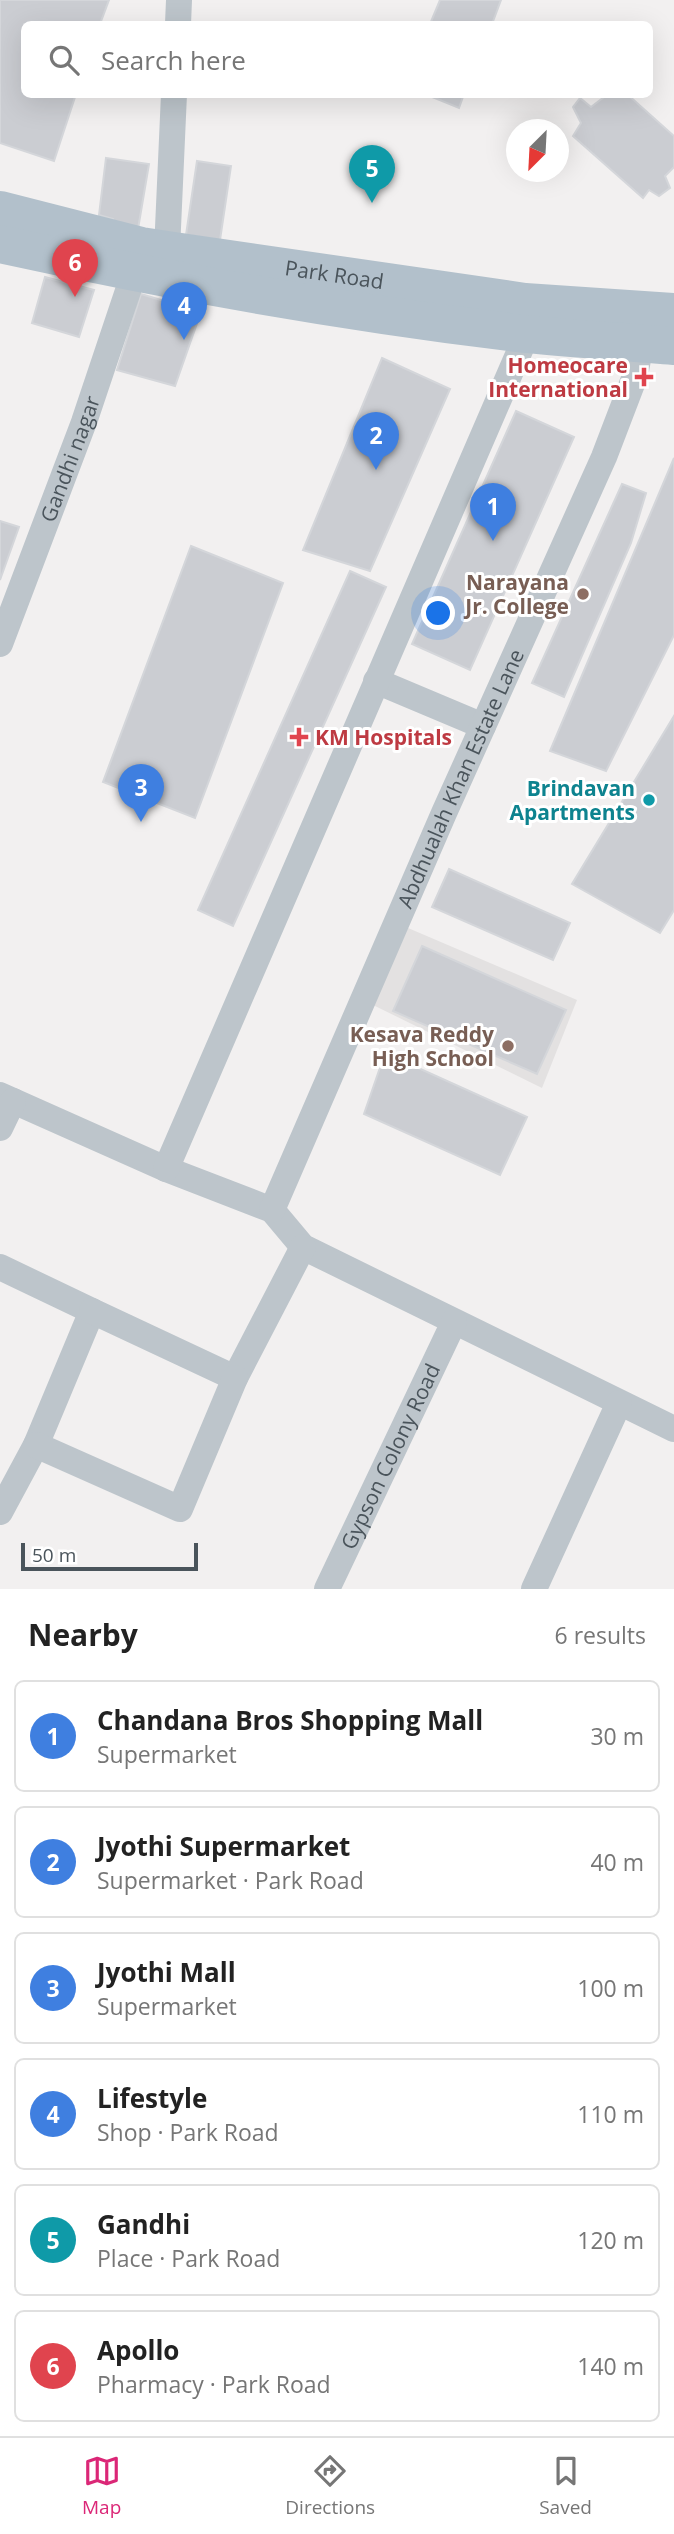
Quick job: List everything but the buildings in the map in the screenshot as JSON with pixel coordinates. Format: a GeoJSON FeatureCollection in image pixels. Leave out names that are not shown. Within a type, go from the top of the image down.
{"type":"FeatureCollection","features":[{"type":"Feature","properties":{"kind":"main road","name":"Park Road"},"geometry":{"type":"LineString","coordinates":[[0,210],[141,246],[657,344]]}},
{"type":"Feature","properties":{"kind":"main road","name":"Park Road"},"geometry":{"type":"LineString","coordinates":[[0,244],[134,273],[355,311],[526,318],[674,312]]}},
{"type":"Feature","properties":{"kind":"street"},"geometry":{"type":"LineString","coordinates":[[178,21],[179,0]]}},
{"type":"Feature","properties":{"kind":"street"},"geometry":{"type":"LineString","coordinates":[[167,250],[174,98]]}},
{"type":"Feature","properties":{"kind":"street","name":"Gandhi nagar"},"geometry":{"type":"LineString","coordinates":[[0,644],[84,422],[134,273]]}},
{"type":"Feature","properties":{"kind":"street"},"geometry":{"type":"LineString","coordinates":[[166,1169],[376,681],[526,318]]}},
{"type":"Feature","properties":{"kind":"street","name":"Abdhualah Khan Estate Lane"},"geometry":{"type":"LineString","coordinates":[[272,1210],[483,726],[604,457],[635,376],[657,344]]}},
{"type":"Feature","properties":{"kind":"street"},"geometry":{"type":"LineString","coordinates":[[376,681],[483,726]]}},
{"type":"Feature","properties":{"kind":"street"},"geometry":{"type":"LineString","coordinates":[[0,1128],[7,1098],[166,1169],[272,1210],[303,1247],[674,1429]]}},
{"type":"Feature","properties":{"kind":"street"},"geometry":{"type":"LineString","coordinates":[[36,1445],[180,1508],[235,1378],[303,1247]]}},
{"type":"Feature","properties":{"kind":"street"},"geometry":{"type":"LineString","coordinates":[[0,1267],[235,1378]]}},
{"type":"Feature","properties":{"kind":"street"},"geometry":{"type":"LineString","coordinates":[[0,1512],[36,1445],[92,1311]]}},
{"type":"Feature","properties":{"kind":"street","name":"Gypson Colony Road"},"geometry":{"type":"LineString","coordinates":[[327,1589],[454,1322]]}},
{"type":"Feature","properties":{"kind":"street"},"geometry":{"type":"LineString","coordinates":[[534,1589],[619,1404]]}},
{"type":"Feature","properties":{"kind":"shaded area","name":"Kesava Reddy High School"},"geometry":{"type":"Polygon","coordinates":[[[408,928],[577,1000],[542,1088],[373,1005],[408,928]]]}},
{"type":"Feature","properties":{"kind":"place","name":"Gandhi"},"geometry":{"type":"Point","coordinates":[372,203]}},
{"type":"Feature","properties":{"kind":"place","name":"Apollo"},"geometry":{"type":"Point","coordinates":[75,297]}},
{"type":"Feature","properties":{"kind":"place","name":"Lifestyle"},"geometry":{"type":"Point","coordinates":[184,340]}},
{"type":"Feature","properties":{"kind":"place","name":"Homeocare International"},"geometry":{"type":"Point","coordinates":[644,377]}},
{"type":"Feature","properties":{"kind":"place","name":"Jyothi Supermarket"},"geometry":{"type":"Point","coordinates":[376,470]}},
{"type":"Feature","properties":{"kind":"place","name":"Chandana Bros Shopping Mall"},"geometry":{"type":"Point","coordinates":[493,541]}},
{"type":"Feature","properties":{"kind":"place","name":"Narayana Jr. College"},"geometry":{"type":"Point","coordinates":[583,594]}},
{"type":"Feature","properties":{"kind":"place","name":"KM Hospitals"},"geometry":{"type":"Point","coordinates":[299,737]}},
{"type":"Feature","properties":{"kind":"place","name":"Brindavan Apartments"},"geometry":{"type":"Point","coordinates":[649,800]}},
{"type":"Feature","properties":{"kind":"place","name":"Jyothi Mall"},"geometry":{"type":"Point","coordinates":[141,822]}},
{"type":"Feature","properties":{"kind":"place","name":"Kesava Reddy High School"},"geometry":{"type":"Point","coordinates":[508,1046]}}]}
